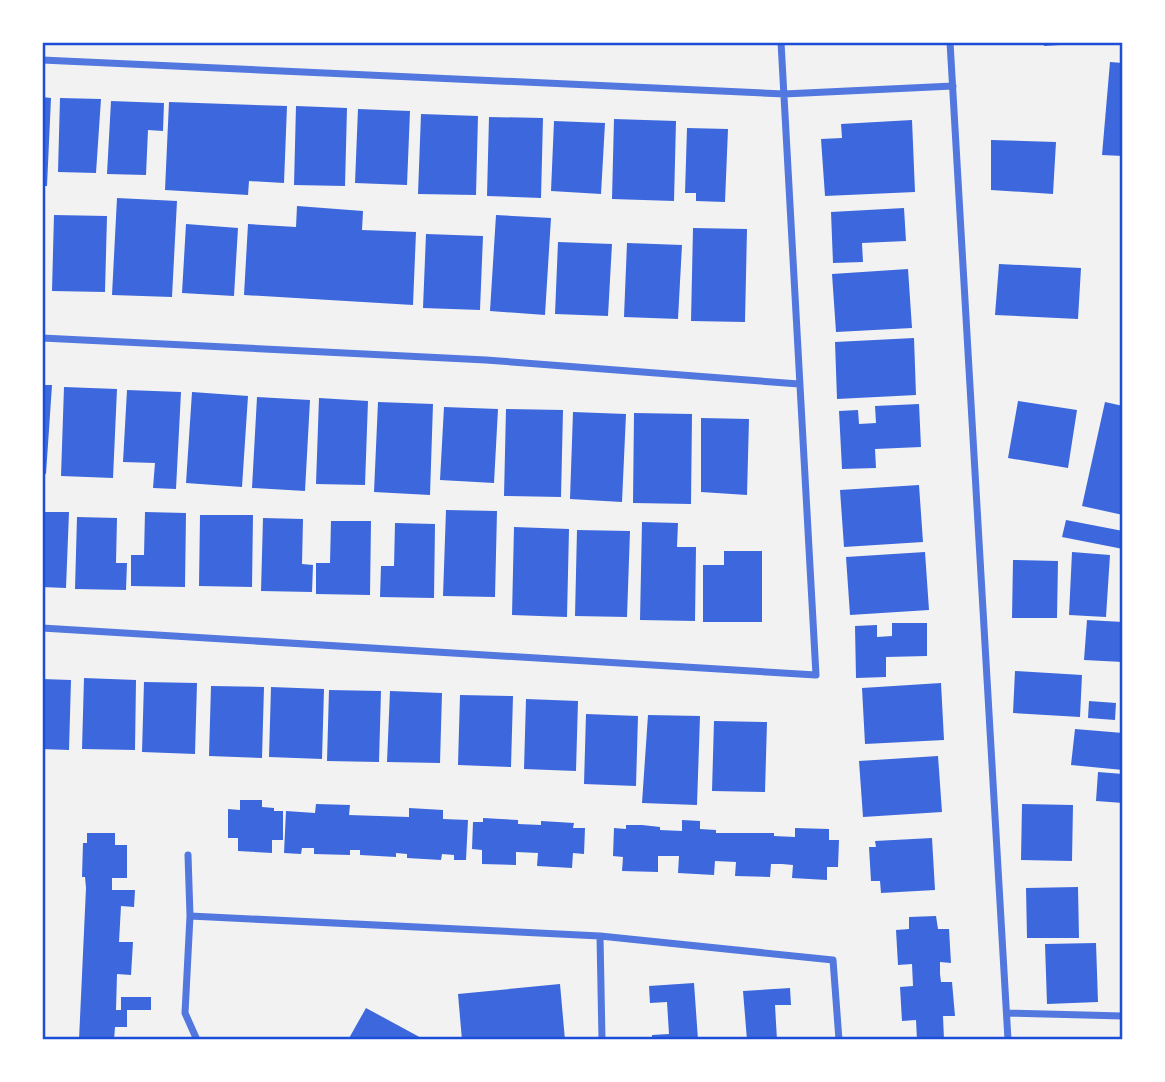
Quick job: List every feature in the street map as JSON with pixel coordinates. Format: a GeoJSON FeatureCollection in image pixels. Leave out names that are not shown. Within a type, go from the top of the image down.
{"type":"FeatureCollection","features":[{"type":"Feature","properties":{"kind":"street"},"geometry":{"type":"LineString","coordinates":[[42,628],[816,675],[781,42]]}},
{"type":"Feature","properties":{"kind":"street"},"geometry":{"type":"LineString","coordinates":[[950,42],[1009,1040]]}},
{"type":"Feature","properties":{"kind":"street"},"geometry":{"type":"LineString","coordinates":[[42,60],[784,94],[953,86]]}},
{"type":"Feature","properties":{"kind":"street"},"geometry":{"type":"LineString","coordinates":[[42,338],[485,360],[799,384]]}},
{"type":"Feature","properties":{"kind":"street"},"geometry":{"type":"LineString","coordinates":[[188,855],[190,916],[185,1013],[197,1040]]}},
{"type":"Feature","properties":{"kind":"street"},"geometry":{"type":"LineString","coordinates":[[190,916],[600,936],[833,960],[839,1040]]}},
{"type":"Feature","properties":{"kind":"street"},"geometry":{"type":"LineString","coordinates":[[600,936],[602,1040]]}},
{"type":"Feature","properties":{"kind":"street"},"geometry":{"type":"LineString","coordinates":[[1007,1013],[1123,1016]]}},
{"type":"Feature","properties":{"kind":"building"},"geometry":{"type":"Polygon","coordinates":[[[1043,42],[1076,42],[1076,44],[1044,46],[1043,42]]]}},
{"type":"Feature","properties":{"kind":"building"},"geometry":{"type":"Polygon","coordinates":[[[1110,62],[1123,63],[1123,156],[1102,155],[1110,62]]]}},
{"type":"Feature","properties":{"kind":"building"},"geometry":{"type":"Polygon","coordinates":[[[42,97],[51,98],[47,186],[42,186],[42,97]]]}},
{"type":"Feature","properties":{"kind":"building"},"geometry":{"type":"Polygon","coordinates":[[[60,98],[101,99],[96,173],[58,172],[60,98]]]}},
{"type":"Feature","properties":{"kind":"building"},"geometry":{"type":"Polygon","coordinates":[[[111,101],[164,103],[163,131],[148,130],[146,175],[107,174],[111,101]]]}},
{"type":"Feature","properties":{"kind":"building"},"geometry":{"type":"Polygon","coordinates":[[[169,102],[287,106],[284,183],[249,181],[248,195],[165,190],[169,102]]]}},
{"type":"Feature","properties":{"kind":"building"},"geometry":{"type":"Polygon","coordinates":[[[296,106],[347,108],[345,186],[294,185],[296,106]]]}},
{"type":"Feature","properties":{"kind":"building"},"geometry":{"type":"Polygon","coordinates":[[[358,109],[410,111],[407,185],[355,183],[358,109]]]}},
{"type":"Feature","properties":{"kind":"building"},"geometry":{"type":"Polygon","coordinates":[[[421,114],[478,116],[476,195],[418,194],[421,114]]]}},
{"type":"Feature","properties":{"kind":"building"},"geometry":{"type":"Polygon","coordinates":[[[489,117],[543,118],[541,198],[487,196],[489,117]]]}},
{"type":"Feature","properties":{"kind":"building"},"geometry":{"type":"Polygon","coordinates":[[[614,119],[676,121],[674,201],[612,199],[614,119]]]}},
{"type":"Feature","properties":{"kind":"building"},"geometry":{"type":"Polygon","coordinates":[[[912,120],[915,192],[825,196],[821,139],[842,138],[841,124],[912,120]]]}},
{"type":"Feature","properties":{"kind":"building"},"geometry":{"type":"Polygon","coordinates":[[[554,121],[605,123],[601,194],[551,191],[554,121]]]}},
{"type":"Feature","properties":{"kind":"building"},"geometry":{"type":"Polygon","coordinates":[[[687,128],[728,129],[725,202],[696,201],[696,193],[685,193],[687,128]]]}},
{"type":"Feature","properties":{"kind":"building"},"geometry":{"type":"Polygon","coordinates":[[[991,140],[1056,142],[1053,194],[991,190],[991,140]]]}},
{"type":"Feature","properties":{"kind":"building"},"geometry":{"type":"Polygon","coordinates":[[[42,194],[45,194],[44,213],[42,213],[42,194]]]}},
{"type":"Feature","properties":{"kind":"building"},"geometry":{"type":"Polygon","coordinates":[[[117,198],[177,201],[172,297],[112,295],[117,198]]]}},
{"type":"Feature","properties":{"kind":"building"},"geometry":{"type":"Polygon","coordinates":[[[297,206],[363,211],[362,230],[416,232],[413,305],[244,295],[248,224],[296,227],[297,206]]]}},
{"type":"Feature","properties":{"kind":"building"},"geometry":{"type":"Polygon","coordinates":[[[904,208],[906,241],[862,243],[863,262],[833,263],[831,212],[904,208]]]}},
{"type":"Feature","properties":{"kind":"building"},"geometry":{"type":"Polygon","coordinates":[[[54,215],[107,216],[105,292],[52,291],[54,215]]]}},
{"type":"Feature","properties":{"kind":"building"},"geometry":{"type":"Polygon","coordinates":[[[496,215],[551,218],[545,315],[490,311],[496,215]]]}},
{"type":"Feature","properties":{"kind":"building"},"geometry":{"type":"Polygon","coordinates":[[[186,224],[238,228],[234,296],[182,293],[186,224]]]}},
{"type":"Feature","properties":{"kind":"building"},"geometry":{"type":"Polygon","coordinates":[[[693,228],[747,229],[745,322],[691,321],[693,228]]]}},
{"type":"Feature","properties":{"kind":"building"},"geometry":{"type":"Polygon","coordinates":[[[426,234],[483,236],[480,310],[423,308],[426,234]]]}},
{"type":"Feature","properties":{"kind":"building"},"geometry":{"type":"Polygon","coordinates":[[[558,242],[612,244],[608,316],[555,314],[558,242]]]}},
{"type":"Feature","properties":{"kind":"building"},"geometry":{"type":"Polygon","coordinates":[[[627,243],[682,245],[678,319],[624,317],[627,243]]]}},
{"type":"Feature","properties":{"kind":"building"},"geometry":{"type":"Polygon","coordinates":[[[999,264],[1081,268],[1078,319],[995,315],[999,264]]]}},
{"type":"Feature","properties":{"kind":"building"},"geometry":{"type":"Polygon","coordinates":[[[908,269],[912,328],[836,332],[832,274],[908,269]]]}},
{"type":"Feature","properties":{"kind":"building"},"geometry":{"type":"Polygon","coordinates":[[[914,338],[916,395],[837,399],[835,342],[914,338]]]}},
{"type":"Feature","properties":{"kind":"building"},"geometry":{"type":"Polygon","coordinates":[[[42,385],[52,385],[46,474],[42,473],[42,385]]]}},
{"type":"Feature","properties":{"kind":"building"},"geometry":{"type":"Polygon","coordinates":[[[64,387],[117,389],[113,478],[61,476],[64,387]]]}},
{"type":"Feature","properties":{"kind":"building"},"geometry":{"type":"Polygon","coordinates":[[[127,390],[181,392],[176,489],[153,488],[155,463],[123,462],[127,390]]]}},
{"type":"Feature","properties":{"kind":"building"},"geometry":{"type":"Polygon","coordinates":[[[192,392],[248,396],[242,487],[186,483],[192,392]]]}},
{"type":"Feature","properties":{"kind":"building"},"geometry":{"type":"Polygon","coordinates":[[[257,397],[310,400],[305,491],[252,488],[257,397]]]}},
{"type":"Feature","properties":{"kind":"building"},"geometry":{"type":"Polygon","coordinates":[[[319,398],[368,401],[365,485],[316,484],[319,398]]]}},
{"type":"Feature","properties":{"kind":"building"},"geometry":{"type":"Polygon","coordinates":[[[1018,401],[1077,410],[1068,468],[1008,458],[1018,401]]]}},
{"type":"Feature","properties":{"kind":"building"},"geometry":{"type":"Polygon","coordinates":[[[378,402],[433,404],[430,495],[374,492],[378,402]]]}},
{"type":"Feature","properties":{"kind":"building"},"geometry":{"type":"Polygon","coordinates":[[[1105,402],[1123,406],[1123,515],[1082,506],[1105,402]]]}},
{"type":"Feature","properties":{"kind":"building"},"geometry":{"type":"Polygon","coordinates":[[[919,404],[921,447],[875,449],[876,468],[842,469],[839,411],[858,410],[859,424],[876,423],[875,406],[919,404]]]}},
{"type":"Feature","properties":{"kind":"building"},"geometry":{"type":"Polygon","coordinates":[[[444,407],[498,409],[494,483],[440,480],[444,407]]]}},
{"type":"Feature","properties":{"kind":"building"},"geometry":{"type":"Polygon","coordinates":[[[506,409],[563,410],[561,497],[504,496],[506,409]]]}},
{"type":"Feature","properties":{"kind":"building"},"geometry":{"type":"Polygon","coordinates":[[[573,412],[626,414],[622,502],[570,499],[573,412]]]}},
{"type":"Feature","properties":{"kind":"building"},"geometry":{"type":"Polygon","coordinates":[[[634,413],[692,414],[691,504],[633,503],[634,413]]]}},
{"type":"Feature","properties":{"kind":"building"},"geometry":{"type":"Polygon","coordinates":[[[701,418],[749,419],[747,495],[701,492],[701,418]]]}},
{"type":"Feature","properties":{"kind":"building"},"geometry":{"type":"Polygon","coordinates":[[[919,485],[923,542],[844,547],[840,490],[919,485]]]}},
{"type":"Feature","properties":{"kind":"building"},"geometry":{"type":"Polygon","coordinates":[[[446,510],[497,511],[495,597],[443,596],[446,510]]]}},
{"type":"Feature","properties":{"kind":"building"},"geometry":{"type":"Polygon","coordinates":[[[42,512],[69,512],[66,588],[42,587],[42,512]]]}},
{"type":"Feature","properties":{"kind":"building"},"geometry":{"type":"Polygon","coordinates":[[[145,512],[186,513],[185,587],[131,586],[131,555],[144,555],[145,512]]]}},
{"type":"Feature","properties":{"kind":"building"},"geometry":{"type":"Polygon","coordinates":[[[200,515],[253,515],[252,587],[199,586],[200,515]]]}},
{"type":"Feature","properties":{"kind":"building"},"geometry":{"type":"Polygon","coordinates":[[[77,517],[117,518],[116,563],[127,563],[126,590],[75,589],[77,517]]]}},
{"type":"Feature","properties":{"kind":"building"},"geometry":{"type":"Polygon","coordinates":[[[263,518],[303,519],[302,564],[313,565],[312,592],[261,591],[263,518]]]}},
{"type":"Feature","properties":{"kind":"building"},"geometry":{"type":"Polygon","coordinates":[[[1066,520],[1123,531],[1123,549],[1062,537],[1066,520]]]}},
{"type":"Feature","properties":{"kind":"building"},"geometry":{"type":"Polygon","coordinates":[[[331,521],[371,521],[370,595],[316,594],[316,563],[330,563],[331,521]]]}},
{"type":"Feature","properties":{"kind":"building"},"geometry":{"type":"Polygon","coordinates":[[[642,522],[678,523],[677,547],[696,547],[695,621],[640,620],[642,522]]]}},
{"type":"Feature","properties":{"kind":"building"},"geometry":{"type":"Polygon","coordinates":[[[395,523],[435,524],[434,598],[380,597],[381,566],[394,566],[395,523]]]}},
{"type":"Feature","properties":{"kind":"building"},"geometry":{"type":"Polygon","coordinates":[[[514,527],[569,529],[567,617],[512,615],[514,527]]]}},
{"type":"Feature","properties":{"kind":"building"},"geometry":{"type":"Polygon","coordinates":[[[577,530],[630,531],[627,617],[575,616],[577,530]]]}},
{"type":"Feature","properties":{"kind":"building"},"geometry":{"type":"Polygon","coordinates":[[[724,551],[762,551],[762,622],[703,622],[703,565],[724,565],[724,551]]]}},
{"type":"Feature","properties":{"kind":"building"},"geometry":{"type":"Polygon","coordinates":[[[925,552],[929,610],[850,615],[846,557],[925,552]]]}},
{"type":"Feature","properties":{"kind":"building"},"geometry":{"type":"Polygon","coordinates":[[[1072,552],[1110,555],[1106,617],[1069,615],[1072,552]]]}},
{"type":"Feature","properties":{"kind":"building"},"geometry":{"type":"Polygon","coordinates":[[[1013,560],[1058,561],[1057,618],[1012,618],[1013,560]]]}},
{"type":"Feature","properties":{"kind":"building"},"geometry":{"type":"Polygon","coordinates":[[[1087,620],[1123,622],[1123,662],[1084,660],[1087,620]]]}},
{"type":"Feature","properties":{"kind":"building"},"geometry":{"type":"Polygon","coordinates":[[[892,623],[927,623],[927,656],[886,657],[886,677],[856,678],[855,626],[877,625],[877,637],[892,636],[892,623]]]}},
{"type":"Feature","properties":{"kind":"building"},"geometry":{"type":"Polygon","coordinates":[[[1015,671],[1082,675],[1080,717],[1013,713],[1015,671]]]}},
{"type":"Feature","properties":{"kind":"building"},"geometry":{"type":"Polygon","coordinates":[[[84,678],[136,680],[135,750],[82,749],[84,678]]]}},
{"type":"Feature","properties":{"kind":"building"},"geometry":{"type":"Polygon","coordinates":[[[42,679],[71,680],[69,750],[42,749],[42,679]]]}},
{"type":"Feature","properties":{"kind":"building"},"geometry":{"type":"Polygon","coordinates":[[[144,682],[197,683],[195,754],[142,752],[144,682]]]}},
{"type":"Feature","properties":{"kind":"building"},"geometry":{"type":"Polygon","coordinates":[[[941,683],[944,740],[865,744],[862,688],[941,683]]]}},
{"type":"Feature","properties":{"kind":"building"},"geometry":{"type":"Polygon","coordinates":[[[211,686],[264,687],[262,758],[209,756],[211,686]]]}},
{"type":"Feature","properties":{"kind":"building"},"geometry":{"type":"Polygon","coordinates":[[[271,687],[324,689],[322,759],[269,757],[271,687]]]}},
{"type":"Feature","properties":{"kind":"building"},"geometry":{"type":"Polygon","coordinates":[[[329,690],[381,691],[379,762],[327,761],[329,690]]]}},
{"type":"Feature","properties":{"kind":"building"},"geometry":{"type":"Polygon","coordinates":[[[390,691],[442,693],[440,763],[387,762],[390,691]]]}},
{"type":"Feature","properties":{"kind":"building"},"geometry":{"type":"Polygon","coordinates":[[[460,695],[513,696],[511,767],[458,765],[460,695]]]}},
{"type":"Feature","properties":{"kind":"building"},"geometry":{"type":"Polygon","coordinates":[[[526,699],[578,701],[576,771],[524,769],[526,699]]]}},
{"type":"Feature","properties":{"kind":"building"},"geometry":{"type":"Polygon","coordinates":[[[1089,701],[1116,703],[1115,720],[1088,718],[1089,701]]]}},
{"type":"Feature","properties":{"kind":"building"},"geometry":{"type":"Polygon","coordinates":[[[586,714],[638,716],[636,786],[584,784],[586,714]]]}},
{"type":"Feature","properties":{"kind":"building"},"geometry":{"type":"Polygon","coordinates":[[[648,715],[700,716],[697,805],[642,803],[648,715]]]}},
{"type":"Feature","properties":{"kind":"building"},"geometry":{"type":"Polygon","coordinates":[[[714,721],[767,722],[765,792],[712,791],[714,721]]]}},
{"type":"Feature","properties":{"kind":"building"},"geometry":{"type":"Polygon","coordinates":[[[1075,729],[1123,733],[1123,770],[1071,765],[1075,729]]]}},
{"type":"Feature","properties":{"kind":"building"},"geometry":{"type":"Polygon","coordinates":[[[938,756],[942,812],[863,817],[859,761],[938,756]]]}},
{"type":"Feature","properties":{"kind":"building"},"geometry":{"type":"Polygon","coordinates":[[[1098,772],[1123,774],[1123,803],[1096,801],[1098,772]]]}},
{"type":"Feature","properties":{"kind":"building"},"geometry":{"type":"Polygon","coordinates":[[[240,800],[262,800],[262,807],[283,811],[283,840],[272,840],[272,853],[238,851],[238,838],[228,838],[228,809],[240,810],[240,800]]]}},
{"type":"Feature","properties":{"kind":"building"},"geometry":{"type":"Polygon","coordinates":[[[316,804],[350,805],[349,815],[409,817],[409,808],[443,810],[443,819],[468,820],[466,860],[454,860],[454,855],[442,854],[441,860],[407,858],[407,854],[396,853],[396,857],[360,855],[360,850],[350,850],[350,855],[314,854],[314,848],[302,848],[301,854],[284,853],[286,811],[315,813],[316,804]]]}},
{"type":"Feature","properties":{"kind":"building"},"geometry":{"type":"Polygon","coordinates":[[[1022,804],[1073,805],[1072,861],[1021,860],[1022,804]]]}},
{"type":"Feature","properties":{"kind":"building"},"geometry":{"type":"Polygon","coordinates":[[[483,818],[518,820],[518,824],[541,825],[541,821],[574,823],[573,828],[585,828],[584,854],[573,853],[572,868],[537,866],[538,853],[516,852],[516,865],[482,864],[482,850],[472,849],[473,822],[483,822],[483,818]]]}},
{"type":"Feature","properties":{"kind":"building"},"geometry":{"type":"Polygon","coordinates":[[[682,820],[700,821],[700,829],[716,830],[716,833],[774,833],[774,836],[795,837],[795,828],[829,829],[829,840],[839,840],[838,867],[827,867],[827,880],[792,878],[793,865],[782,864],[771,864],[770,877],[735,876],[736,862],[715,861],[714,875],[678,873],[679,856],[658,856],[658,872],[622,871],[623,857],[613,856],[614,828],[626,829],[626,825],[642,825],[660,827],[660,830],[682,831],[682,820]]]}},
{"type":"Feature","properties":{"kind":"building"},"geometry":{"type":"Polygon","coordinates":[[[87,833],[115,833],[115,845],[127,845],[127,878],[112,878],[112,890],[135,890],[134,907],[121,906],[119,942],[133,942],[131,975],[117,974],[116,1010],[121,1010],[121,997],[151,997],[151,1010],[127,1010],[127,1027],[115,1027],[114,1040],[79,1040],[86,888],[85,877],[82,877],[83,843],[87,843],[87,833]]]}},
{"type":"Feature","properties":{"kind":"building"},"geometry":{"type":"Polygon","coordinates":[[[932,838],[935,890],[881,893],[880,881],[871,881],[869,847],[876,847],[875,841],[932,838]]]}},
{"type":"Feature","properties":{"kind":"building"},"geometry":{"type":"Polygon","coordinates":[[[1078,887],[1079,938],[1027,938],[1026,888],[1078,887]]]}},
{"type":"Feature","properties":{"kind":"building"},"geometry":{"type":"Polygon","coordinates":[[[936,916],[938,929],[949,929],[951,963],[940,962],[940,974],[941,982],[952,982],[955,1016],[943,1016],[944,1040],[917,1040],[916,1020],[902,1021],[900,987],[913,986],[912,964],[898,965],[896,930],[909,929],[909,917],[936,916]]]}},
{"type":"Feature","properties":{"kind":"building"},"geometry":{"type":"Polygon","coordinates":[[[1096,943],[1098,1002],[1047,1004],[1045,944],[1096,943]]]}},
{"type":"Feature","properties":{"kind":"building"},"geometry":{"type":"Polygon","coordinates":[[[694,983],[698,1040],[652,1040],[652,1035],[669,1034],[667,1002],[650,1003],[649,986],[694,983]]]}},
{"type":"Feature","properties":{"kind":"building"},"geometry":{"type":"Polygon","coordinates":[[[560,984],[565,1040],[462,1040],[458,994],[560,984]]]}},
{"type":"Feature","properties":{"kind":"building"},"geometry":{"type":"Polygon","coordinates":[[[790,988],[791,1005],[775,1005],[777,1040],[747,1040],[743,991],[790,988]]]}},
{"type":"Feature","properties":{"kind":"building"},"geometry":{"type":"Polygon","coordinates":[[[366,1008],[425,1040],[348,1040],[366,1008]]]}}]}
